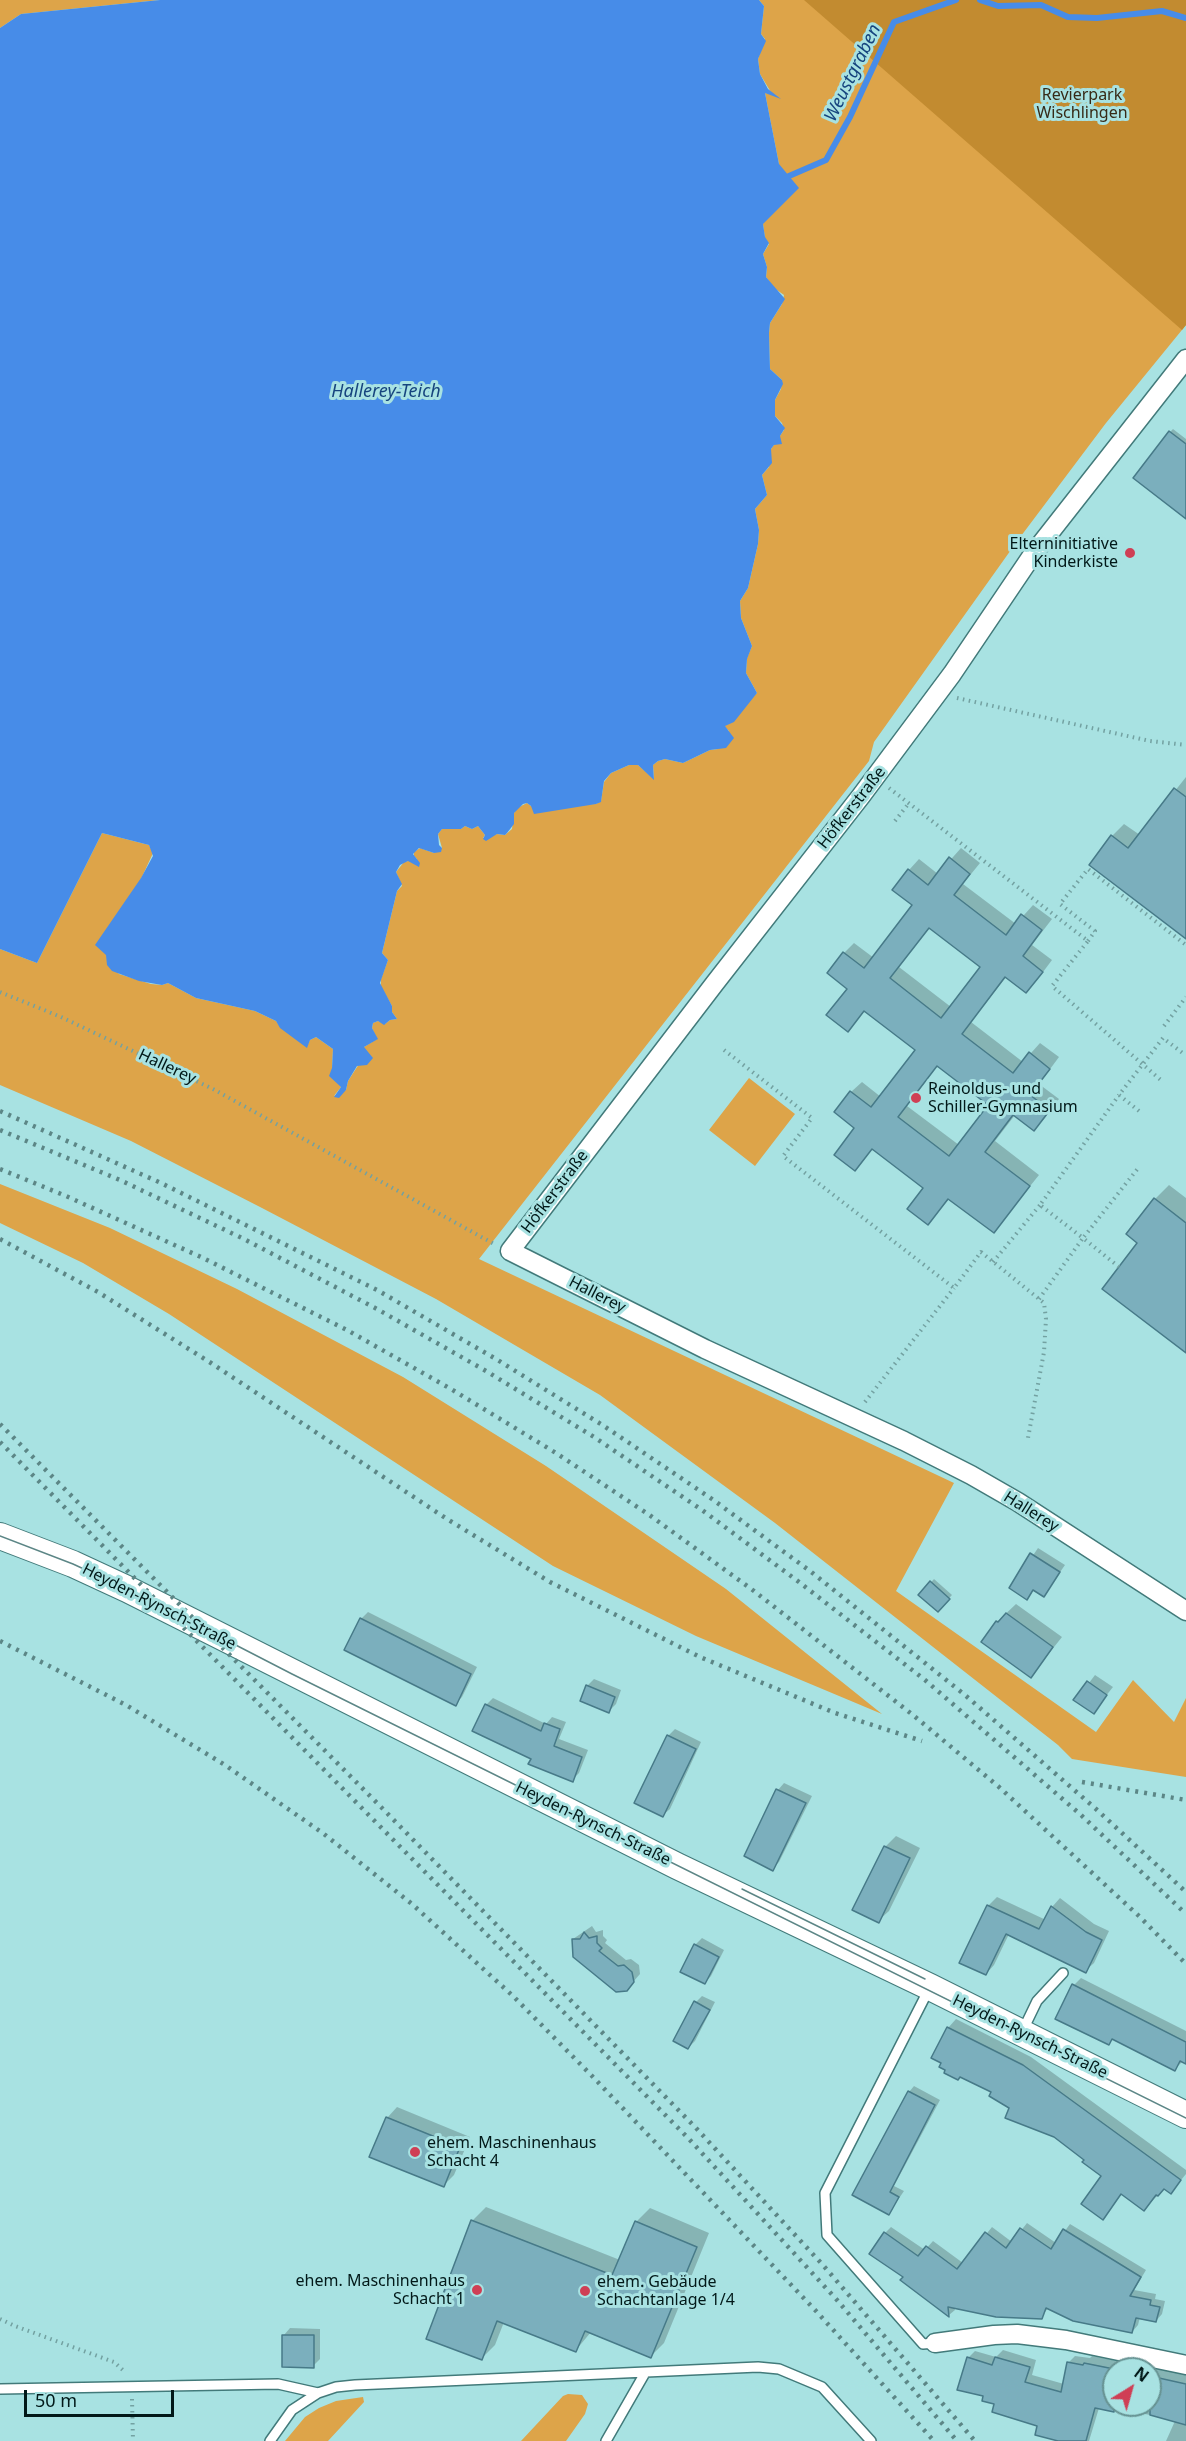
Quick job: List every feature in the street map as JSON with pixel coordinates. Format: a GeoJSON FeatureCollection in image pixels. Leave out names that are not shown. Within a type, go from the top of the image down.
{"type":"FeatureCollection","features":[{"type":"Feature","properties":{"kind":"main road","name":"Heyden-Rynsch-Straße"},"geometry":{"type":"LineString","coordinates":[[0,1536],[73,1564],[127,1589],[677,1866],[1022,2032],[1186,2115]]}},
{"type":"Feature","properties":{"kind":"street","name":"Höfkerstraße"},"geometry":{"type":"LineString","coordinates":[[510,1251],[876,777],[952,674],[1034,554],[1186,359]]}},
{"type":"Feature","properties":{"kind":"street","name":"Hallerey"},"geometry":{"type":"LineString","coordinates":[[510,1251],[705,1349],[971,1475],[1018,1502],[1186,1611]]}},
{"type":"Feature","properties":{"kind":"street"},"geometry":{"type":"LineString","coordinates":[[935,2343],[1017,2334],[1066,2340],[1186,2365]]}},
{"type":"Feature","properties":{"kind":"lane"},"geometry":{"type":"LineString","coordinates":[[1022,2032],[1037,2001],[1063,1973]]}},
{"type":"Feature","properties":{"kind":"lane"},"geometry":{"type":"LineString","coordinates":[[930,1987],[825,2193],[827,2235],[923,2344],[935,2343]]}},
{"type":"Feature","properties":{"kind":"lane"},"geometry":{"type":"LineString","coordinates":[[270,2441],[292,2410],[318,2393],[336,2387],[758,2367],[779,2369],[822,2387],[871,2441]]}},
{"type":"Feature","properties":{"kind":"lane"},"geometry":{"type":"LineString","coordinates":[[606,2441],[645,2373]]}},
{"type":"Feature","properties":{"kind":"lane"},"geometry":{"type":"LineString","coordinates":[[0,2389],[278,2384],[318,2393]]}},
{"type":"Feature","properties":{"kind":"path"},"geometry":{"type":"LineString","coordinates":[[950,696],[1150,741],[1186,745]]}},
{"type":"Feature","properties":{"kind":"path"},"geometry":{"type":"LineString","coordinates":[[876,777],[1088,941]]}},
{"type":"Feature","properties":{"kind":"path"},"geometry":{"type":"LineString","coordinates":[[895,821],[909,803]]}},
{"type":"Feature","properties":{"kind":"path"},"geometry":{"type":"LineString","coordinates":[[1162,1081],[1052,986],[1095,931],[1060,904],[1088,869],[1186,945]]}},
{"type":"Feature","properties":{"kind":"path","name":"Hallerey"},"geometry":{"type":"LineString","coordinates":[[0,992],[62,1017],[213,1089],[474,1235],[510,1251]]}},
{"type":"Feature","properties":{"kind":"path"},"geometry":{"type":"LineString","coordinates":[[1164,1026],[1186,997]]}},
{"type":"Feature","properties":{"kind":"path"},"geometry":{"type":"LineString","coordinates":[[993,1262],[1040,1205],[1163,1038],[1184,1054]]}},
{"type":"Feature","properties":{"kind":"path"},"geometry":{"type":"LineString","coordinates":[[724,1050],[812,1118],[783,1156],[954,1288]]}},
{"type":"Feature","properties":{"kind":"path"},"geometry":{"type":"LineString","coordinates":[[1119,1095],[1139,1111]]}},
{"type":"Feature","properties":{"kind":"path"},"geometry":{"type":"LineString","coordinates":[[1038,1299],[1139,1167]]}},
{"type":"Feature","properties":{"kind":"path"},"geometry":{"type":"LineString","coordinates":[[1040,1205],[1119,1267]]}},
{"type":"Feature","properties":{"kind":"path"},"geometry":{"type":"LineString","coordinates":[[865,1402],[981,1252],[1044,1304],[1047,1319],[1044,1352],[1028,1438]]}},
{"type":"Feature","properties":{"kind":"path"},"geometry":{"type":"LineString","coordinates":[[0,2319],[114,2362],[124,2371],[133,2387],[133,2441]]}},
{"type":"Feature","properties":{"kind":"green space"},"geometry":{"type":"Polygon","coordinates":[[[0,0],[160,0],[21,14],[0,28],[0,0]]]}},
{"type":"Feature","properties":{"kind":"green space"},"geometry":{"type":"Polygon","coordinates":[[[759,0],[1186,0],[1186,325],[1106,423],[1018,540],[874,742],[869,761],[479,1259],[954,1483],[896,1591],[1096,1732],[1133,1680],[1174,1722],[1186,1698],[1186,1777],[1072,1759],[1058,1745],[775,1523],[600,1395],[436,1299],[262,1208],[131,1141],[0,1085],[0,949],[37,963],[102,833],[149,845],[153,853],[106,955],[119,974],[151,984],[168,983],[196,998],[255,1011],[276,1021],[308,1044],[316,1037],[333,1049],[332,1068],[341,1087],[334,1096],[346,1090],[348,1081],[359,1064],[364,1047],[377,1039],[372,1028],[373,1023],[378,1021],[385,1024],[397,1019],[381,987],[381,979],[388,960],[382,953],[397,891],[402,886],[396,872],[404,862],[417,859],[414,852],[420,848],[434,853],[442,848],[438,834],[442,829],[461,829],[465,826],[472,829],[478,826],[485,835],[483,838],[497,834],[505,835],[512,829],[517,808],[527,803],[531,806],[596,804],[601,801],[604,782],[611,773],[629,765],[638,765],[654,779],[653,765],[658,761],[665,759],[683,763],[710,750],[718,749],[729,731],[724,726],[757,693],[746,673],[747,658],[752,646],[741,618],[740,601],[748,588],[758,544],[759,530],[755,509],[767,495],[762,475],[769,467],[771,449],[784,430],[782,423],[775,416],[775,400],[781,389],[782,380],[770,369],[769,333],[770,323],[782,304],[784,295],[774,288],[766,277],[767,267],[763,254],[769,244],[765,238],[763,224],[779,164],[765,93],[772,94],[760,74],[758,59],[765,39],[761,34],[764,6],[759,0]]]}},
{"type":"Feature","properties":{"kind":"green space","name":"Revierpark Wischlingen"},"geometry":{"type":"Polygon","coordinates":[[[804,0],[1186,0],[1186,325],[1182,330],[804,0]]]}},
{"type":"Feature","properties":{"kind":"green space"},"geometry":{"type":"Polygon","coordinates":[[[749,1078],[795,1114],[755,1166],[709,1130],[749,1078]]]}},
{"type":"Feature","properties":{"kind":"green space"},"geometry":{"type":"Polygon","coordinates":[[[0,1184],[110,1228],[237,1289],[403,1377],[546,1466],[726,1589],[882,1714],[696,1636],[553,1566],[169,1314],[83,1263],[0,1223],[0,1184]]]}},
{"type":"Feature","properties":{"kind":"green space"},"geometry":{"type":"Polygon","coordinates":[[[582,2395],[588,2404],[585,2414],[566,2441],[521,2441],[563,2396],[582,2395]]]}},
{"type":"Feature","properties":{"kind":"green space"},"geometry":{"type":"Polygon","coordinates":[[[363,2397],[364,2402],[328,2441],[285,2441],[305,2417],[319,2408],[336,2401],[363,2397]]]}},
{"type":"Feature","properties":{"kind":"water","name":"Hallerey-Teich"},"geometry":{"type":"Polygon","coordinates":[[[160,0],[759,0],[764,6],[761,34],[766,41],[758,59],[760,74],[768,89],[781,99],[765,93],[779,164],[799,188],[763,224],[765,237],[769,243],[763,254],[767,267],[766,277],[785,299],[770,323],[769,333],[770,369],[782,380],[783,384],[775,400],[775,416],[785,428],[780,436],[782,444],[774,445],[771,449],[772,463],[762,475],[767,495],[755,509],[759,530],[758,544],[748,588],[740,601],[741,618],[752,646],[747,659],[746,673],[757,693],[734,722],[725,726],[734,738],[726,748],[710,750],[683,763],[665,759],[658,761],[653,765],[654,780],[638,765],[629,765],[611,773],[604,781],[601,802],[596,804],[534,814],[531,806],[527,803],[523,804],[514,813],[514,824],[505,835],[497,834],[486,841],[483,839],[485,835],[478,826],[472,829],[465,826],[461,829],[442,829],[438,834],[441,852],[434,853],[419,848],[413,854],[420,863],[419,867],[408,861],[400,865],[396,872],[402,884],[397,891],[382,953],[388,960],[380,983],[397,1019],[390,1020],[384,1025],[378,1021],[373,1023],[372,1028],[378,1039],[364,1047],[373,1058],[367,1065],[357,1066],[348,1081],[346,1090],[339,1098],[334,1097],[341,1087],[329,1076],[333,1049],[316,1037],[310,1040],[307,1048],[280,1028],[276,1021],[255,1011],[196,998],[168,983],[162,985],[139,981],[112,971],[107,965],[106,955],[95,945],[141,878],[153,856],[149,845],[102,833],[37,963],[0,949],[0,28],[21,14],[160,0]]]}},
{"type":"Feature","properties":{"kind":"building"},"geometry":{"type":"Polygon","coordinates":[[[1169,431],[1186,444],[1186,519],[1133,478],[1169,431]]]}},
{"type":"Feature","properties":{"kind":"building"},"geometry":{"type":"Polygon","coordinates":[[[1174,788],[1186,797],[1186,939],[1089,865],[1111,835],[1128,848],[1174,788]]]}},
{"type":"Feature","properties":{"kind":"building"},"geometry":{"type":"Polygon","coordinates":[[[949,857],[970,874],[954,895],[1006,935],[1021,914],[1042,930],[1023,956],[1043,972],[1026,993],[1005,977],[962,1034],[1013,1073],[1029,1052],[1050,1069],[1030,1095],[1050,1110],[1034,1131],[1013,1115],[985,1152],[1030,1186],[994,1233],[948,1199],[928,1225],[907,1209],[923,1188],[872,1149],[855,1171],[834,1155],[854,1128],[834,1112],[850,1091],[871,1107],[915,1050],[864,1011],[848,1032],[826,1015],[847,989],[827,973],[843,952],[864,968],[912,905],[892,890],[908,869],[928,885],[949,857]],[[929,928],[890,978],[941,1018],[980,967],[929,928]],[[937,1066],[898,1117],[949,1156],[988,1105],[937,1066]]]}},
{"type":"Feature","properties":{"kind":"building"},"geometry":{"type":"Polygon","coordinates":[[[1154,1198],[1186,1223],[1186,1353],[1102,1289],[1137,1243],[1126,1234],[1154,1198]]]}},
{"type":"Feature","properties":{"kind":"building"},"geometry":{"type":"Polygon","coordinates":[[[1030,1553],[1060,1572],[1044,1597],[1033,1590],[1027,1600],[1009,1588],[1030,1553]]]}},
{"type":"Feature","properties":{"kind":"building"},"geometry":{"type":"Polygon","coordinates":[[[930,1581],[950,1599],[938,1612],[918,1595],[930,1581]]]}},
{"type":"Feature","properties":{"kind":"building"},"geometry":{"type":"Polygon","coordinates":[[[1006,1613],[1053,1647],[1031,1678],[981,1642],[996,1621],[998,1622],[1006,1613]]]}},
{"type":"Feature","properties":{"kind":"building"},"geometry":{"type":"Polygon","coordinates":[[[360,1618],[471,1674],[456,1706],[344,1650],[360,1618]]]}},
{"type":"Feature","properties":{"kind":"building"},"geometry":{"type":"Polygon","coordinates":[[[1087,1681],[1107,1695],[1094,1714],[1073,1700],[1087,1681]]]}},
{"type":"Feature","properties":{"kind":"building"},"geometry":{"type":"Polygon","coordinates":[[[586,1685],[615,1697],[609,1713],[580,1701],[586,1685]]]}},
{"type":"Feature","properties":{"kind":"building"},"geometry":{"type":"Polygon","coordinates":[[[485,1704],[541,1731],[544,1723],[560,1729],[554,1746],[582,1757],[573,1782],[528,1764],[531,1759],[472,1731],[485,1704]]]}},
{"type":"Feature","properties":{"kind":"building"},"geometry":{"type":"Polygon","coordinates":[[[667,1735],[696,1749],[663,1817],[634,1803],[667,1735]]]}},
{"type":"Feature","properties":{"kind":"building"},"geometry":{"type":"Polygon","coordinates":[[[776,1789],[806,1803],[773,1871],[744,1856],[776,1789]]]}},
{"type":"Feature","properties":{"kind":"building"},"geometry":{"type":"Polygon","coordinates":[[[884,1846],[910,1858],[879,1923],[852,1910],[884,1846]]]}},
{"type":"Feature","properties":{"kind":"building"},"geometry":{"type":"Polygon","coordinates":[[[987,1905],[1039,1929],[1051,1906],[1086,1932],[1102,1940],[1086,1973],[1006,1934],[986,1975],[959,1963],[987,1905]]]}},
{"type":"Feature","properties":{"kind":"building"},"geometry":{"type":"Polygon","coordinates":[[[584,1932],[589,1938],[597,1936],[597,1943],[602,1948],[599,1951],[618,1966],[624,1965],[632,1972],[634,1982],[627,1991],[616,1992],[573,1957],[572,1939],[580,1939],[584,1932]]]}},
{"type":"Feature","properties":{"kind":"building"},"geometry":{"type":"Polygon","coordinates":[[[694,1944],[719,1957],[705,1984],[680,1972],[694,1944]]]}},
{"type":"Feature","properties":{"kind":"building"},"geometry":{"type":"Polygon","coordinates":[[[1072,1984],[1186,2042],[1186,2064],[1180,2061],[1175,2071],[1112,2039],[1109,2045],[1055,2019],[1072,1984]]]}},
{"type":"Feature","properties":{"kind":"building"},"geometry":{"type":"Polygon","coordinates":[[[694,2001],[710,2010],[688,2049],[673,2041],[694,2001]]]}},
{"type":"Feature","properties":{"kind":"building"},"geometry":{"type":"Polygon","coordinates":[[[947,2027],[1023,2065],[1181,2180],[1171,2194],[1164,2189],[1158,2196],[1156,2195],[1144,2211],[1121,2194],[1103,2220],[1081,2204],[1101,2176],[1054,2137],[1005,2118],[1009,2108],[989,2096],[991,2092],[960,2077],[958,2080],[944,2073],[945,2070],[939,2067],[941,2063],[931,2058],[947,2027]]]}},
{"type":"Feature","properties":{"kind":"building"},"geometry":{"type":"Polygon","coordinates":[[[908,2091],[935,2105],[890,2192],[899,2197],[889,2215],[852,2195],[908,2091]]]}},
{"type":"Feature","properties":{"kind":"building","name":"ehem. Maschinenhaus Schacht 4"},"geometry":{"type":"Polygon","coordinates":[[[386,2117],[460,2147],[444,2187],[369,2157],[386,2117]]]}},
{"type":"Feature","properties":{"kind":"building"},"geometry":{"type":"Polygon","coordinates":[[[471,2220],[612,2275],[635,2221],[697,2247],[651,2358],[585,2331],[576,2352],[497,2321],[482,2360],[426,2339],[471,2220]]]}},
{"type":"Feature","properties":{"kind":"building"},"geometry":{"type":"Polygon","coordinates":[[[1020,2228],[1051,2249],[1063,2229],[1141,2277],[1130,2296],[1151,2300],[1150,2305],[1160,2307],[1156,2322],[1136,2318],[1132,2333],[1073,2321],[1046,2308],[1042,2319],[996,2317],[948,2307],[949,2317],[900,2280],[903,2277],[869,2254],[884,2232],[918,2256],[926,2246],[957,2269],[985,2232],[1006,2248],[1020,2228]]]}},
{"type":"Feature","properties":{"kind":"building"},"geometry":{"type":"Polygon","coordinates":[[[282,2335],[314,2335],[314,2368],[282,2367],[282,2335]]]}},
{"type":"Feature","properties":{"kind":"building"},"geometry":{"type":"Polygon","coordinates":[[[967,2357],[992,2365],[995,2357],[1030,2367],[1025,2382],[1061,2392],[1067,2362],[1102,2367],[1102,2409],[1095,2408],[1086,2441],[1058,2441],[1035,2435],[1037,2426],[992,2412],[994,2404],[982,2401],[983,2396],[957,2390],[967,2357]]]}},
{"type":"Feature","properties":{"kind":"building"},"geometry":{"type":"Polygon","coordinates":[[[1162,2379],[1186,2384],[1186,2425],[1157,2417],[1162,2417],[1162,2379]]]}},
{"type":"Feature","properties":{"kind":"waterway","name":"Weustgraben"},"geometry":{"type":"LineString","coordinates":[[789,176],[826,160],[850,117],[894,22],[956,0]]}},
{"type":"Feature","properties":{"kind":"waterway","name":"Weustgraben"},"geometry":{"type":"LineString","coordinates":[[980,0],[998,6],[1041,5],[1068,17],[1097,18],[1162,11],[1186,18]]}},
{"type":"Feature","properties":{"kind":"tram line"},"geometry":{"type":"LineString","coordinates":[[0,1536],[73,1564],[127,1589],[292,1674],[1186,2118]]}},
{"type":"Feature","properties":{"kind":"tram line"},"geometry":{"type":"LineString","coordinates":[[742,1889],[925,1979]]}},
{"type":"Feature","properties":{"kind":"railway"},"geometry":{"type":"LineString","coordinates":[[0,1111],[161,1183],[377,1290],[496,1359],[604,1426],[712,1499],[810,1571],[965,1695],[1096,1809],[1186,1892]]}},
{"type":"Feature","properties":{"kind":"railway"},"geometry":{"type":"LineString","coordinates":[[0,1130],[120,1180],[244,1239],[377,1309],[486,1371],[594,1437],[702,1510],[925,1680],[1081,1815],[1186,1914]]}},
{"type":"Feature","properties":{"kind":"railway"},"geometry":{"type":"LineString","coordinates":[[0,1169],[201,1257],[347,1330],[451,1389],[556,1453],[648,1514],[754,1591],[913,1715],[999,1787],[1140,1917],[1186,1964]]}},
{"type":"Feature","properties":{"kind":"railway"},"geometry":{"type":"LineString","coordinates":[[0,1239],[98,1292],[211,1363],[447,1519],[550,1582],[700,1657],[835,1713],[922,1741]]}},
{"type":"Feature","properties":{"kind":"railway"},"geometry":{"type":"LineString","coordinates":[[0,1424],[696,2128],[822,2264],[975,2441]]}},
{"type":"Feature","properties":{"kind":"railway"},"geometry":{"type":"LineString","coordinates":[[0,1442],[689,2139],[837,2300],[957,2441]]}},
{"type":"Feature","properties":{"kind":"railway"},"geometry":{"type":"LineString","coordinates":[[0,1641],[126,1705],[225,1765],[324,1834],[412,1904],[513,1996],[594,2078],[816,2311],[934,2441]]}},
{"type":"Feature","properties":{"kind":"railway"},"geometry":{"type":"LineString","coordinates":[[1082,1782],[1186,1800]]}},
{"type":"Feature","properties":{"kind":"place","name":"Elterninitiative Kinderkiste"},"geometry":{"type":"Point","coordinates":[1130,553]}},
{"type":"Feature","properties":{"kind":"place","name":"Reinoldus- und Schiller-Gymnasium"},"geometry":{"type":"Point","coordinates":[916,1098]}},
{"type":"Feature","properties":{"kind":"place","name":"ehem. Maschinenhaus Schacht 4"},"geometry":{"type":"Point","coordinates":[415,2152]}},
{"type":"Feature","properties":{"kind":"place","name":"ehem. Maschinenhaus Schacht 1"},"geometry":{"type":"Point","coordinates":[477,2290]}},
{"type":"Feature","properties":{"kind":"place","name":"ehem. Gebäude Schachtanlage 1/4"},"geometry":{"type":"Point","coordinates":[585,2291]}}]}
